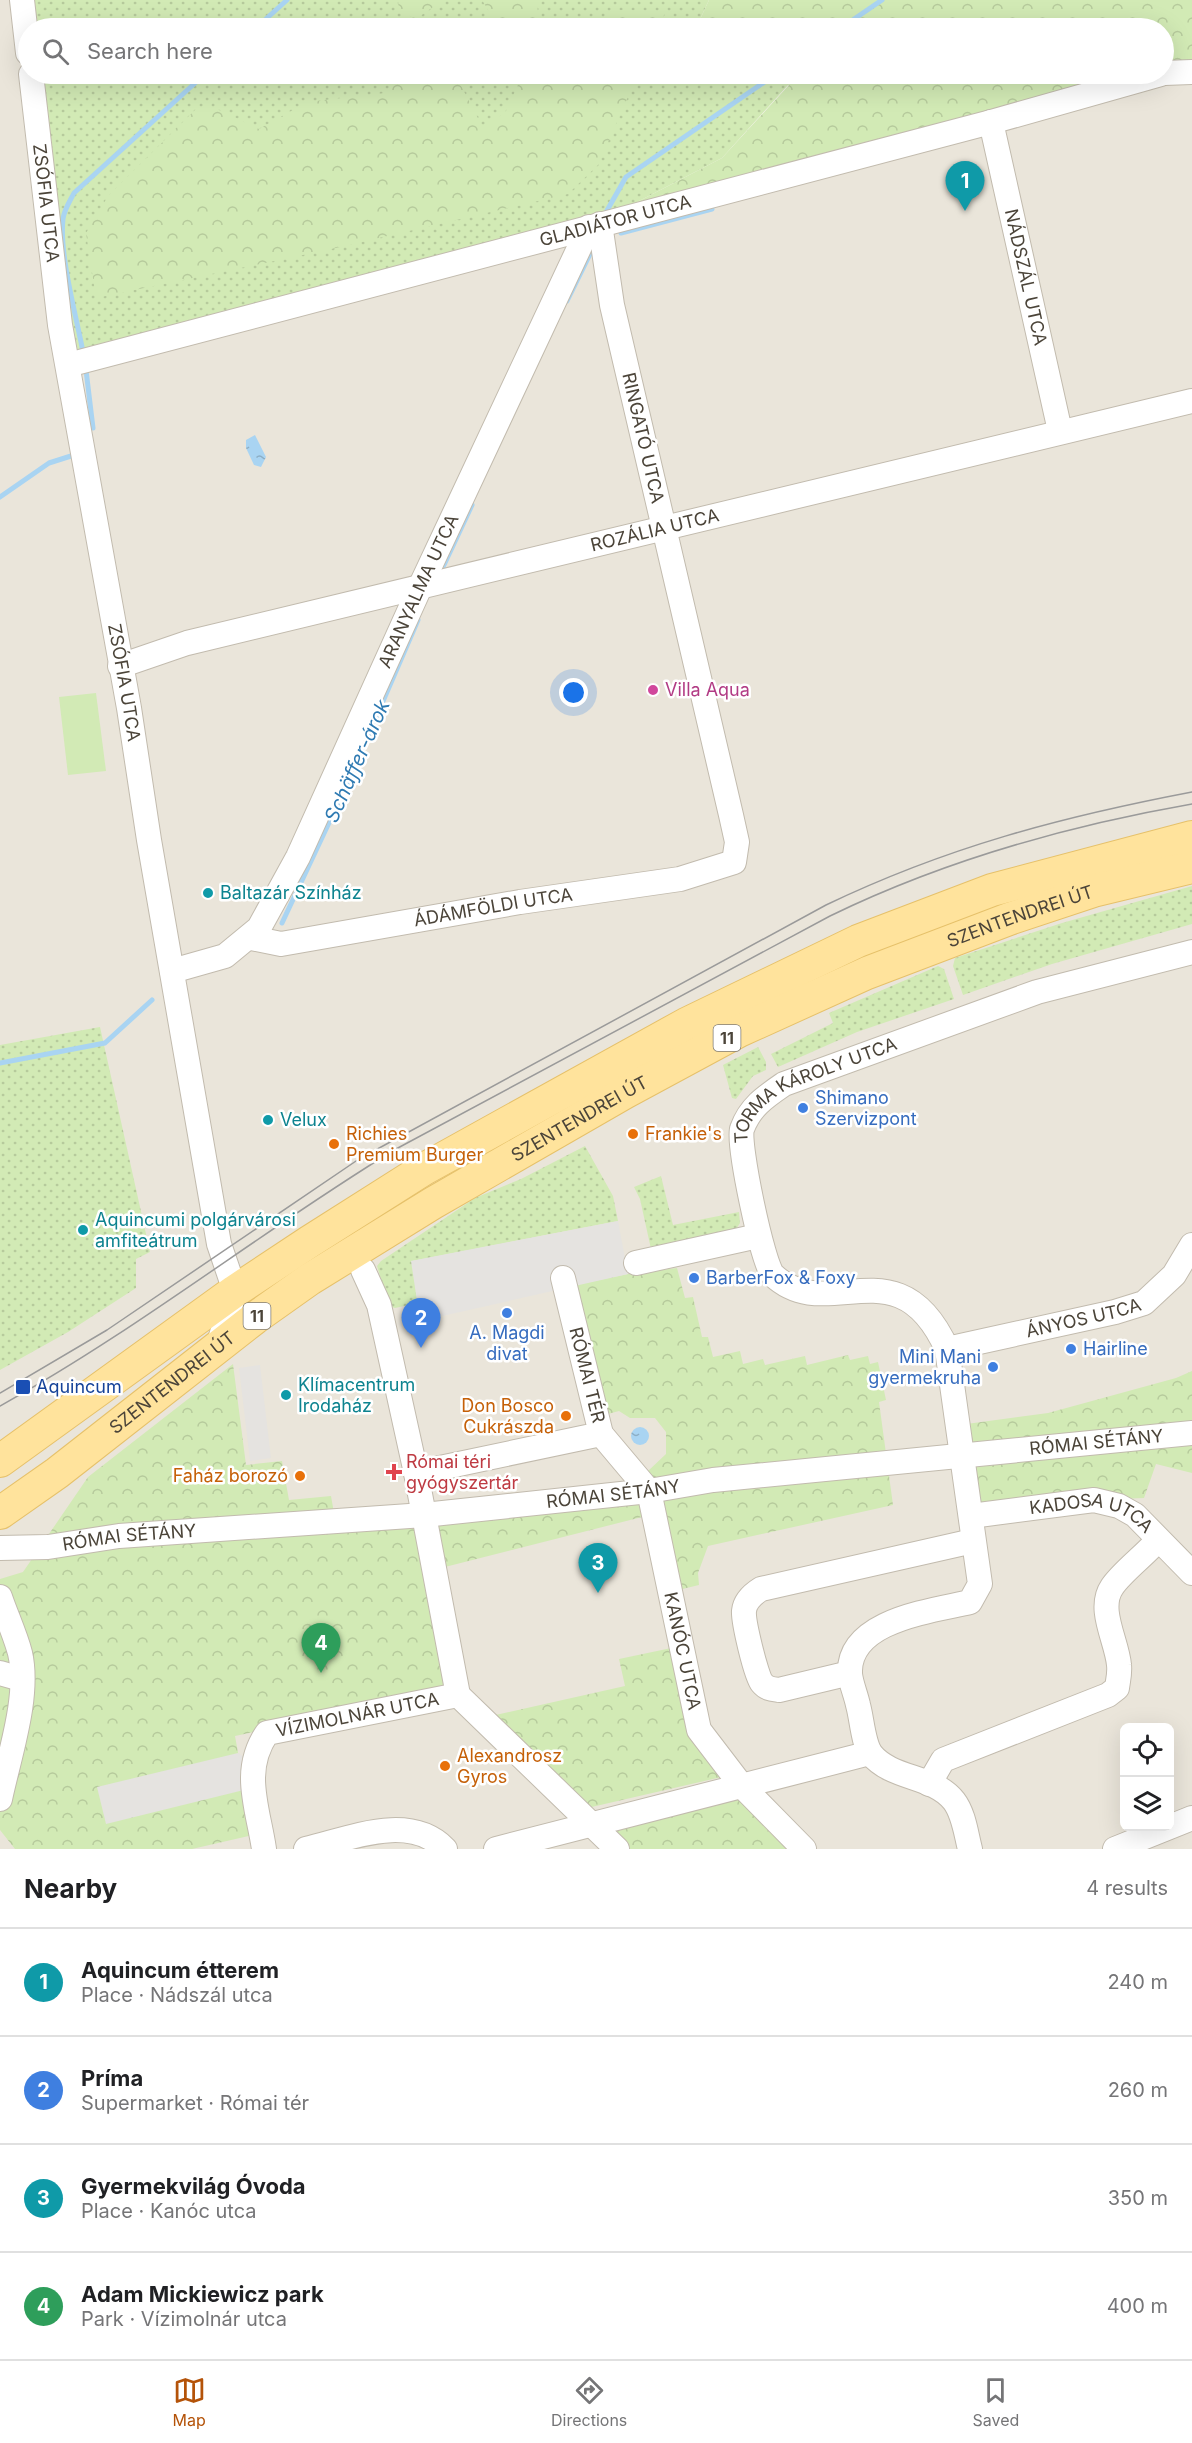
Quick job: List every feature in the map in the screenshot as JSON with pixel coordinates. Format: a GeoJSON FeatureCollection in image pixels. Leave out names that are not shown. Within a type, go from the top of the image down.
{"type":"FeatureCollection","features":[{"type":"Feature","properties":{"kind":"main road","name":"SZENTENDREI ÚT"},"geometry":{"type":"LineString","coordinates":[[0,1461],[235,1291],[416,1175],[537,1105],[686,1024],[847,947],[992,890],[1093,861],[1192,837]]}},
{"type":"Feature","properties":{"kind":"main road","name":"SZENTENDREI ÚT"},"geometry":{"type":"LineString","coordinates":[[0,1513],[57,1473],[218,1346],[298,1288],[443,1198],[588,1114],[739,1031],[867,973],[1009,919],[1093,891],[1192,867]]}},
{"type":"Feature","properties":{"kind":"street"},"geometry":{"type":"LineString","coordinates":[[22,0],[24,18]]}},
{"type":"Feature","properties":{"kind":"street","name":"GLADIÁTOR UTCA"},"geometry":{"type":"LineString","coordinates":[[1174,73],[1192,72]]}},
{"type":"Feature","properties":{"kind":"street","name":"ZSÓFIA UTCA"},"geometry":{"type":"LineString","coordinates":[[32,84],[60,325],[219,1244],[235,1291]]}},
{"type":"Feature","properties":{"kind":"street","name":"GLADIÁTOR UTCA"},"geometry":{"type":"LineString","coordinates":[[68,365],[991,123],[1124,84]]}},
{"type":"Feature","properties":{"kind":"street","name":"NÁDSZÁL UTCA"},"geometry":{"type":"LineString","coordinates":[[991,123],[1060,431]]}},
{"type":"Feature","properties":{"kind":"street","name":"RINGATÓ UTCA"},"geometry":{"type":"LineString","coordinates":[[594,226],[737,842],[734,862]]}},
{"type":"Feature","properties":{"kind":"street","name":"ARANYALMA UTCA"},"geometry":{"type":"LineString","coordinates":[[172,971],[225,956],[251,938],[259,928],[298,857],[421,585],[594,226]]}},
{"type":"Feature","properties":{"kind":"street","name":"ROZÁLIA UTCA"},"geometry":{"type":"LineString","coordinates":[[120,666],[187,643],[421,585],[1192,401]]}},
{"type":"Feature","properties":{"kind":"street","name":"ÁDÁMFÖLDI UTCA"},"geometry":{"type":"LineString","coordinates":[[251,938],[281,944],[520,902],[680,879],[734,862]]}},
{"type":"Feature","properties":{"kind":"street","name":"TORMA KÁROLY UTCA"},"geometry":{"type":"LineString","coordinates":[[850,1673],[861,1642],[886,1623],[970,1602],[980,1584],[964,1456],[947,1349],[938,1328],[922,1309],[889,1291],[802,1293],[772,1275],[758,1236],[740,1132],[755,1104],[784,1084],[1037,992],[1192,952]]}},
{"type":"Feature","properties":{"kind":"street"},"geometry":{"type":"LineString","coordinates":[[636,1263],[758,1236]]}},
{"type":"Feature","properties":{"kind":"street","name":"ÁNYOS UTCA"},"geometry":{"type":"LineString","coordinates":[[947,1349],[1115,1312],[1144,1303],[1174,1275],[1188,1256]]}},
{"type":"Feature","properties":{"kind":"street"},"geometry":{"type":"LineString","coordinates":[[363,1270],[378,1305],[416,1473],[458,1695],[617,1849]]}},
{"type":"Feature","properties":{"kind":"street","name":"RÓMAI TÉR"},"geometry":{"type":"LineString","coordinates":[[416,1473],[601,1434],[563,1278]]}},
{"type":"Feature","properties":{"kind":"street"},"geometry":{"type":"LineString","coordinates":[[218,1346],[235,1291],[298,1288]]}},
{"type":"Feature","properties":{"kind":"street","name":"RÓMAI SÉTÁNY"},"geometry":{"type":"LineString","coordinates":[[0,1548],[48,1547],[119,1536],[424,1515],[649,1491],[713,1480],[1192,1433]]}},
{"type":"Feature","properties":{"kind":"street","name":"KANÓC UTCA"},"geometry":{"type":"LineString","coordinates":[[601,1434],[649,1491],[699,1730],[741,1785],[804,1849]]}},
{"type":"Feature","properties":{"kind":"street","name":"KADOSA UTCA"},"geometry":{"type":"LineString","coordinates":[[971,1516],[1094,1500],[1119,1506],[1135,1515],[1192,1573]]}},
{"type":"Feature","properties":{"kind":"street"},"geometry":{"type":"LineString","coordinates":[[970,1849],[962,1815],[954,1800],[929,1784],[886,1767],[870,1753],[850,1673],[785,1689],[769,1689],[761,1683],[744,1610],[751,1596],[760,1589],[973,1540]]}},
{"type":"Feature","properties":{"kind":"street"},"geometry":{"type":"LineString","coordinates":[[929,1784],[943,1760],[1108,1695],[1117,1688],[1119,1663],[1107,1613],[1107,1598],[1112,1587],[1143,1558],[1158,1540]]}},
{"type":"Feature","properties":{"kind":"street"},"geometry":{"type":"LineString","coordinates":[[0,1597],[20,1654],[11,1676],[21,1700],[0,1799]]}},
{"type":"Feature","properties":{"kind":"street","name":"VÍZIMOLNÁR UTCA"},"geometry":{"type":"LineString","coordinates":[[264,1849],[252,1788],[256,1749],[267,1733],[458,1695]]}},
{"type":"Feature","properties":{"kind":"street"},"geometry":{"type":"LineString","coordinates":[[496,1849],[870,1753]]}},
{"type":"Feature","properties":{"kind":"street"},"geometry":{"type":"LineString","coordinates":[[1115,1849],[1192,1818]]}},
{"type":"Feature","properties":{"kind":"street"},"geometry":{"type":"LineString","coordinates":[[306,1849],[393,1830],[412,1830],[430,1837],[445,1849]]}},
{"type":"Feature","properties":{"kind":"shaded area"},"geometry":{"type":"Polygon","coordinates":[[[0,0],[15,0],[18,21],[18,84],[27,84],[68,365],[1135,84],[1174,84],[1174,74],[1192,69],[1192,1849],[0,1849],[0,0]]]}},
{"type":"Feature","properties":{"kind":"shaded area"},"geometry":{"type":"Polygon","coordinates":[[[618,1221],[628,1274],[420,1321],[411,1261],[618,1221]]]}},
{"type":"Feature","properties":{"kind":"shaded area"},"geometry":{"type":"Polygon","coordinates":[[[260,1365],[271,1458],[250,1461],[239,1368],[260,1365]]]}},
{"type":"Feature","properties":{"kind":"shaded area"},"geometry":{"type":"Polygon","coordinates":[[[238,1753],[254,1764],[252,1788],[106,1824],[97,1787],[238,1753]]]}},
{"type":"Feature","properties":{"kind":"green space"},"geometry":{"type":"Polygon","coordinates":[[[15,0],[709,0],[701,18],[18,18],[18,21],[15,0]]]}},
{"type":"Feature","properties":{"kind":"green space"},"geometry":{"type":"Polygon","coordinates":[[[398,0],[443,0],[417,18],[399,11],[398,0]]]}},
{"type":"Feature","properties":{"kind":"green space"},"geometry":{"type":"Polygon","coordinates":[[[482,0],[537,0],[538,18],[493,18],[482,0]]]}},
{"type":"Feature","properties":{"kind":"green space"},"geometry":{"type":"Polygon","coordinates":[[[709,0],[1192,0],[1192,69],[1174,72],[1174,18],[701,18],[709,0]]]}},
{"type":"Feature","properties":{"kind":"green space"},"geometry":{"type":"Polygon","coordinates":[[[613,10],[666,11],[663,18],[604,18],[613,10]]]}},
{"type":"Feature","properties":{"kind":"green space"},"geometry":{"type":"Polygon","coordinates":[[[27,84],[789,84],[722,158],[589,227],[68,365],[27,84]]]}},
{"type":"Feature","properties":{"kind":"green space"},"geometry":{"type":"Polygon","coordinates":[[[393,84],[460,84],[482,126],[505,113],[518,84],[634,84],[598,165],[568,194],[327,250],[96,298],[86,233],[108,196],[198,107],[217,109],[259,129],[307,102],[385,93],[393,84]]]}},
{"type":"Feature","properties":{"kind":"green space"},"geometry":{"type":"Polygon","coordinates":[[[787,84],[1124,84],[589,227],[722,158],[789,85],[787,84]]]}},
{"type":"Feature","properties":{"kind":"green space"},"geometry":{"type":"Polygon","coordinates":[[[96,693],[106,771],[68,775],[59,697],[96,693]]]}},
{"type":"Feature","properties":{"kind":"green space"},"geometry":{"type":"Polygon","coordinates":[[[1192,886],[1192,924],[1052,964],[963,995],[953,966],[955,958],[1062,923],[1192,886]]]}},
{"type":"Feature","properties":{"kind":"green space"},"geometry":{"type":"Polygon","coordinates":[[[938,966],[944,969],[954,999],[857,1032],[778,1067],[771,1054],[833,1023],[829,1013],[938,966]]]}},
{"type":"Feature","properties":{"kind":"green space"},"geometry":{"type":"Polygon","coordinates":[[[100,1027],[150,1252],[136,1259],[136,1288],[68,1332],[0,1370],[0,1045],[100,1027]]]}},
{"type":"Feature","properties":{"kind":"green space"},"geometry":{"type":"Polygon","coordinates":[[[758,1047],[766,1062],[766,1070],[753,1076],[736,1099],[732,1098],[723,1065],[758,1047]]]}},
{"type":"Feature","properties":{"kind":"green space"},"geometry":{"type":"Polygon","coordinates":[[[585,1146],[613,1196],[618,1221],[412,1261],[418,1303],[395,1308],[389,1306],[377,1266],[381,1261],[475,1198],[521,1179],[585,1146]]]}},
{"type":"Feature","properties":{"kind":"green space"},"geometry":{"type":"Polygon","coordinates":[[[661,1176],[673,1225],[739,1212],[740,1223],[735,1231],[651,1249],[640,1199],[634,1187],[661,1176]]]}},
{"type":"Feature","properties":{"kind":"green space"},"geometry":{"type":"Polygon","coordinates":[[[677,1268],[685,1298],[693,1297],[702,1337],[708,1337],[713,1357],[740,1351],[743,1364],[763,1359],[765,1365],[805,1356],[807,1365],[848,1355],[850,1360],[868,1356],[870,1364],[878,1362],[886,1400],[879,1402],[893,1505],[708,1546],[698,1573],[699,1585],[670,1592],[648,1471],[666,1454],[666,1432],[655,1418],[630,1418],[619,1411],[597,1417],[575,1285],[628,1274],[677,1268]]]}},
{"type":"Feature","properties":{"kind":"green space"},"geometry":{"type":"Polygon","coordinates":[[[233,1364],[246,1465],[282,1461],[289,1500],[331,1496],[334,1513],[641,1495],[646,1516],[441,1568],[464,1691],[491,1716],[625,1686],[619,1659],[676,1647],[726,1776],[583,1809],[451,1690],[235,1736],[253,1835],[192,1849],[15,1849],[0,1830],[0,1579],[23,1572],[88,1477],[233,1364]]]}},
{"type":"Feature","properties":{"kind":"green space"},"geometry":{"type":"Polygon","coordinates":[[[1192,1371],[1192,1473],[1156,1464],[1144,1498],[1094,1500],[971,1516],[959,1425],[1048,1413],[1176,1378],[1192,1371]]]}},
{"type":"Feature","properties":{"kind":"green space"},"geometry":{"type":"Polygon","coordinates":[[[741,1785],[805,1849],[617,1849],[591,1823],[741,1785]]]}},
{"type":"Feature","properties":{"kind":"water"},"geometry":{"type":"Polygon","coordinates":[[[255,435],[266,457],[261,467],[254,465],[246,448],[246,440],[255,435]]]}},
{"type":"Feature","properties":{"kind":"water"},"geometry":{"type":"Polygon","coordinates":[[[636,1427],[644,1427],[649,1432],[647,1443],[636,1445],[631,1440],[631,1432],[636,1427]]]}},
{"type":"Feature","properties":{"kind":"waterway"},"geometry":{"type":"LineString","coordinates":[[267,18],[287,0]]}},
{"type":"Feature","properties":{"kind":"waterway","name":"Schäffer-árok"},"geometry":{"type":"LineString","coordinates":[[856,18],[882,0]]}},
{"type":"Feature","properties":{"kind":"waterway"},"geometry":{"type":"LineString","coordinates":[[83,352],[63,249],[63,219],[66,209],[74,193],[194,84]]}},
{"type":"Feature","properties":{"kind":"waterway","name":"Schäffer-árok"},"geometry":{"type":"LineString","coordinates":[[605,214],[626,177],[761,84]]}},
{"type":"Feature","properties":{"kind":"waterway"},"geometry":{"type":"LineString","coordinates":[[621,233],[712,209]]}},
{"type":"Feature","properties":{"kind":"waterway","name":"Schäffer-árok"},"geometry":{"type":"LineString","coordinates":[[567,301],[591,252]]}},
{"type":"Feature","properties":{"kind":"waterway"},"geometry":{"type":"LineString","coordinates":[[86,370],[93,428]]}},
{"type":"Feature","properties":{"kind":"waterway"},"geometry":{"type":"LineString","coordinates":[[0,497],[49,463],[71,456]]}},
{"type":"Feature","properties":{"kind":"waterway","name":"Schäffer-árok"},"geometry":{"type":"LineString","coordinates":[[443,567],[472,505]]}},
{"type":"Feature","properties":{"kind":"waterway","name":"Schäffer-árok"},"geometry":{"type":"LineString","coordinates":[[282,923],[349,780],[418,620]]}},
{"type":"Feature","properties":{"kind":"waterway","name":"Schäffer-árok"},"geometry":{"type":"LineString","coordinates":[[0,1063],[105,1043],[152,1000]]}},
{"type":"Feature","properties":{"kind":"tram line"},"geometry":{"type":"LineString","coordinates":[[0,1393],[107,1330],[359,1159],[826,905],[916,866],[1005,836],[1097,812],[1192,792]]}},
{"type":"Feature","properties":{"kind":"tram line"},"geometry":{"type":"LineString","coordinates":[[0,1406],[101,1345],[346,1180],[396,1149],[830,916],[917,878],[1007,847],[1098,823],[1192,804]]}},
{"type":"Feature","properties":{"kind":"place","name":"Aquincum étterem"},"geometry":{"type":"Point","coordinates":[965,211]}},
{"type":"Feature","properties":{"kind":"place","name":"Villa Aqua"},"geometry":{"type":"Point","coordinates":[653,690]}},
{"type":"Feature","properties":{"kind":"place","name":"Baltazár Színház"},"geometry":{"type":"Point","coordinates":[208,893]}},
{"type":"Feature","properties":{"kind":"place","name":"Shimano Szervizpont"},"geometry":{"type":"Point","coordinates":[803,1108]}},
{"type":"Feature","properties":{"kind":"place","name":"Velux"},"geometry":{"type":"Point","coordinates":[268,1120]}},
{"type":"Feature","properties":{"kind":"place","name":"Frankie's"},"geometry":{"type":"Point","coordinates":[633,1134]}},
{"type":"Feature","properties":{"kind":"place","name":"Richies Premium Burger"},"geometry":{"type":"Point","coordinates":[334,1144]}},
{"type":"Feature","properties":{"kind":"place","name":"Aquincumi polgárvárosi amfiteátrum"},"geometry":{"type":"Point","coordinates":[83,1230]}},
{"type":"Feature","properties":{"kind":"place","name":"BarberFox & Foxy"},"geometry":{"type":"Point","coordinates":[694,1278]}},
{"type":"Feature","properties":{"kind":"place","name":"A. Magdi divat"},"geometry":{"type":"Point","coordinates":[507,1313]}},
{"type":"Feature","properties":{"kind":"place","name":"Príma"},"geometry":{"type":"Point","coordinates":[421,1348]}},
{"type":"Feature","properties":{"kind":"place","name":"Hairline"},"geometry":{"type":"Point","coordinates":[1071,1349]}},
{"type":"Feature","properties":{"kind":"place","name":"Mini Mani gyermekruha"},"geometry":{"type":"Point","coordinates":[993,1367]}},
{"type":"Feature","properties":{"kind":"place","name":"Aquincum"},"geometry":{"type":"Point","coordinates":[23,1387]}},
{"type":"Feature","properties":{"kind":"place","name":"Klímacentrum Irodaház"},"geometry":{"type":"Point","coordinates":[286,1395]}},
{"type":"Feature","properties":{"kind":"place","name":"Don Bosco Cukrászda"},"geometry":{"type":"Point","coordinates":[566,1416]}},
{"type":"Feature","properties":{"kind":"place","name":"Római téri gyógyszertár"},"geometry":{"type":"Point","coordinates":[394,1472]}},
{"type":"Feature","properties":{"kind":"place","name":"Faház borozó"},"geometry":{"type":"Point","coordinates":[300,1476]}},
{"type":"Feature","properties":{"kind":"place","name":"Gyermekvilág Óvoda"},"geometry":{"type":"Point","coordinates":[598,1593]}},
{"type":"Feature","properties":{"kind":"place","name":"Adam Mickiewicz park"},"geometry":{"type":"Point","coordinates":[321,1673]}},
{"type":"Feature","properties":{"kind":"place","name":"Alexandrosz Gyros"},"geometry":{"type":"Point","coordinates":[445,1766]}}]}
